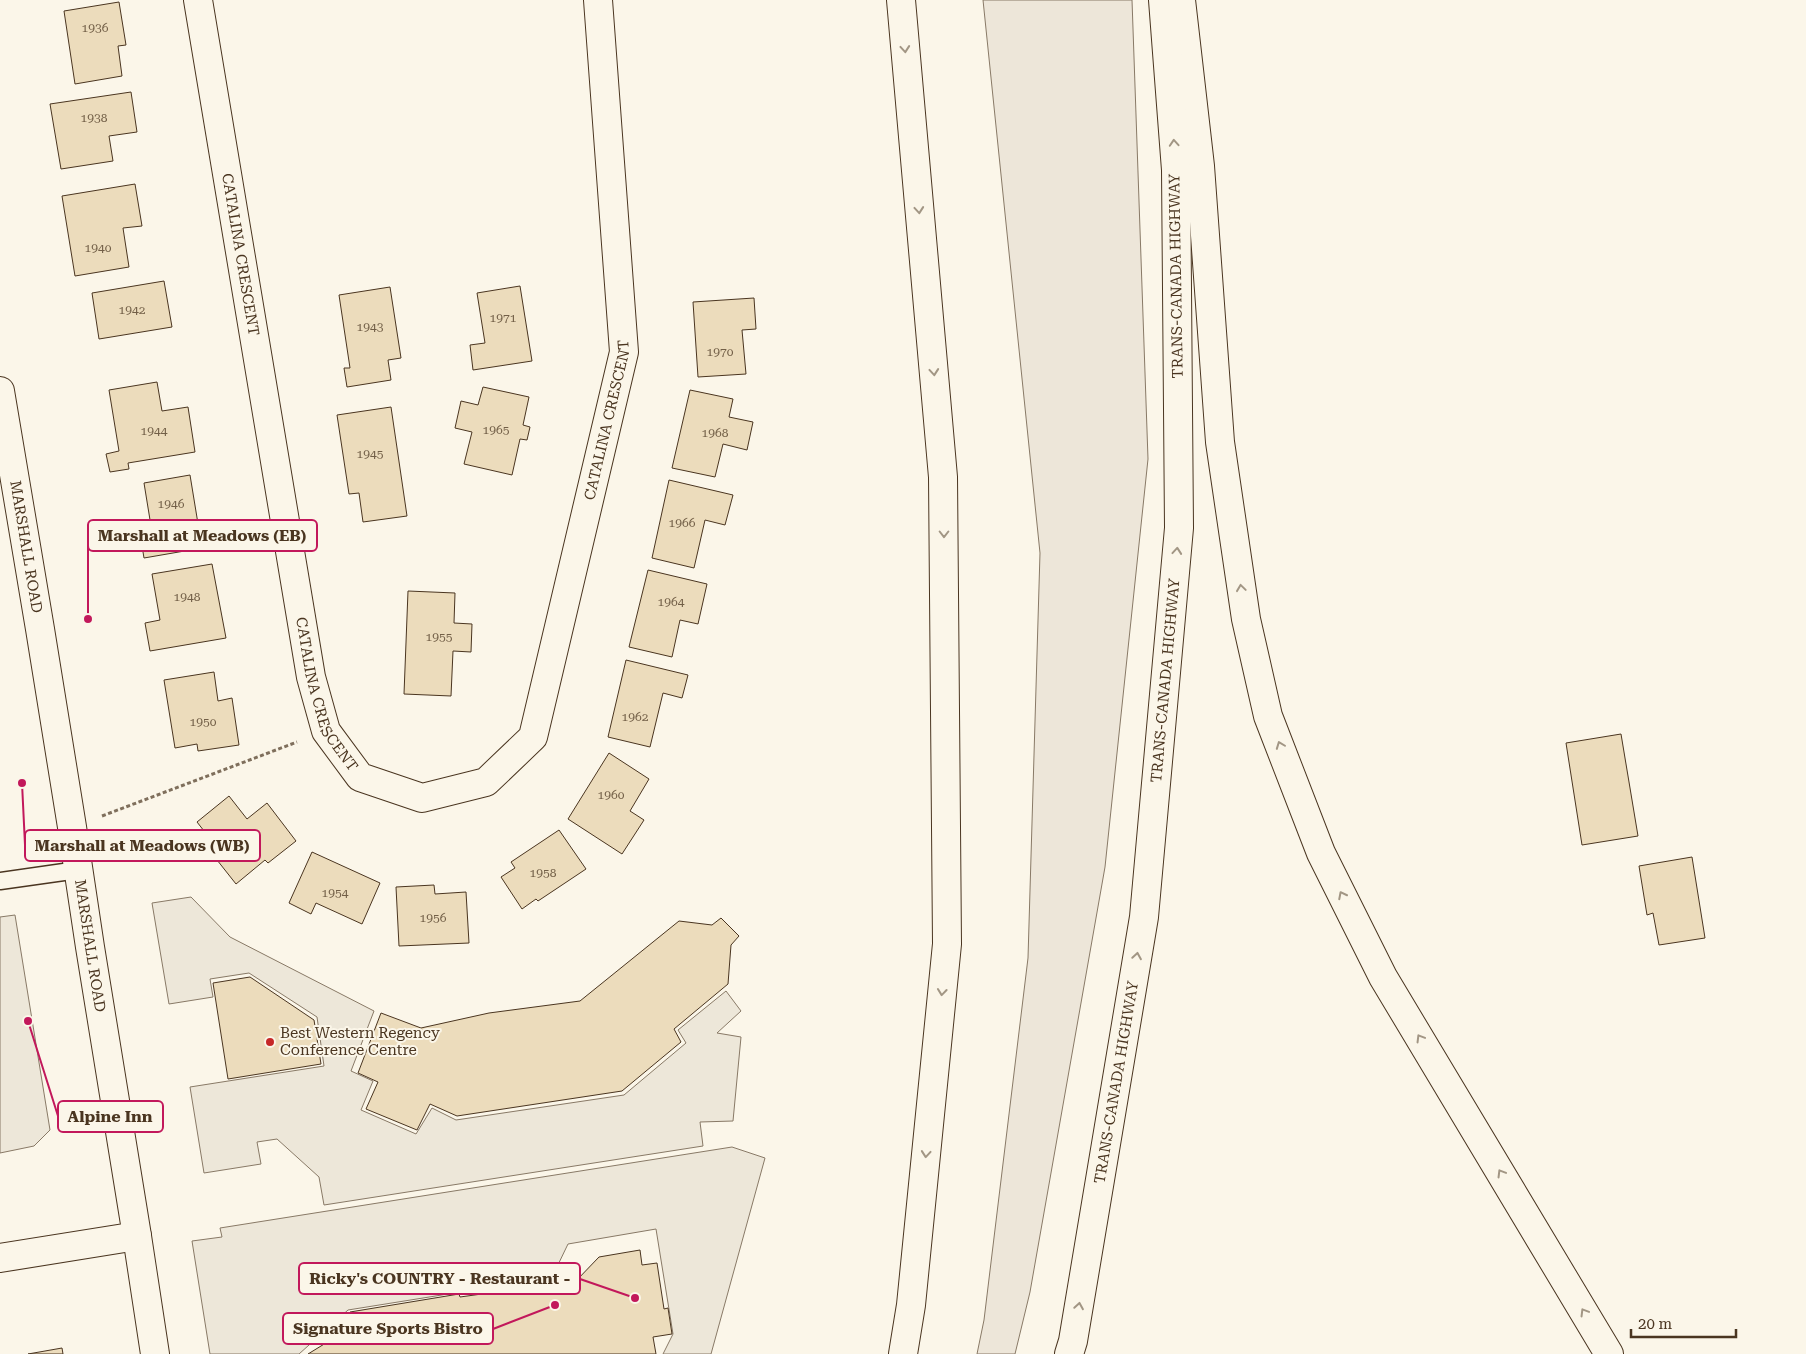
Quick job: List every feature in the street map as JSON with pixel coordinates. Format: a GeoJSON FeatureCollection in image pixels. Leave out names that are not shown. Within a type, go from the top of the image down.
{"type":"FeatureCollection","features":[{"type":"Feature","properties":{"kind":"main road","name":"CATALINA CRESCENT"},"geometry":{"type":"LineString","coordinates":[[198,0],[310,667],[326,731],[360,778],[422,798],[486,782],[533,737],[624,352],[598,0]]}},
{"type":"Feature","properties":{"kind":"main road"},"geometry":{"type":"LineString","coordinates":[[901,0],[943,477],[947,944],[911,1305],[903,1354]]}},
{"type":"Feature","properties":{"kind":"main road","name":"TRANS-CANADA HIGHWAY"},"geometry":{"type":"LineString","coordinates":[[1070,1354],[1144,917],[1179,528],[1176,170],[1162,0]]}},
{"type":"Feature","properties":{"kind":"main road"},"geometry":{"type":"LineString","coordinates":[[1181,0],[1200,166],[1220,442],[1246,620],[1268,716],[1321,853],[1383,977],[1609,1354]]}},
{"type":"Feature","properties":{"kind":"main road","name":"MARSHALL ROAD"},"geometry":{"type":"LineString","coordinates":[[0,390],[8,487],[72,828],[155,1354]]}},
{"type":"Feature","properties":{"kind":"main road"},"geometry":{"type":"LineString","coordinates":[[0,1258],[137,1236]]}},
{"type":"Feature","properties":{"kind":"main road"},"geometry":{"type":"LineString","coordinates":[[897,1354],[911,1305]]}},
{"type":"Feature","properties":{"kind":"lane"},"geometry":{"type":"LineString","coordinates":[[0,881],[78,870]]}},
{"type":"Feature","properties":{"kind":"path"},"geometry":{"type":"LineString","coordinates":[[72,828],[326,731]]}},
{"type":"Feature","properties":{"kind":"shaded area"},"geometry":{"type":"Polygon","coordinates":[[[983,0],[1132,0],[1148,459],[1105,867],[1030,1292],[1015,1354],[977,1354],[984,1320],[1028,958],[1040,553],[983,0]]]}},
{"type":"Feature","properties":{"kind":"shaded area"},"geometry":{"type":"Polygon","coordinates":[[[191,897],[230,937],[374,1011],[351,1071],[373,1081],[361,1110],[416,1134],[432,1108],[456,1120],[624,1095],[686,1043],[678,1030],[726,991],[741,1011],[717,1033],[741,1037],[733,1121],[700,1122],[703,1146],[324,1205],[319,1177],[277,1139],[257,1142],[261,1164],[204,1173],[190,1087],[324,1066],[317,1017],[249,973],[210,979],[213,997],[169,1004],[152,903],[191,897]]]}},
{"type":"Feature","properties":{"kind":"shaded area"},"geometry":{"type":"Polygon","coordinates":[[[15,915],[50,1130],[34,1146],[0,1153],[0,917],[15,915]]]}},
{"type":"Feature","properties":{"kind":"shaded area"},"geometry":{"type":"Polygon","coordinates":[[[732,1147],[765,1158],[711,1354],[663,1354],[673,1334],[656,1229],[568,1244],[555,1271],[473,1284],[473,1290],[348,1310],[299,1354],[210,1354],[192,1241],[222,1237],[220,1228],[732,1147]]]}},
{"type":"Feature","properties":{"kind":"building"},"geometry":{"type":"Polygon","coordinates":[[[119,2],[126,45],[118,46],[122,76],[75,84],[64,11],[119,2]]]}},
{"type":"Feature","properties":{"kind":"building"},"geometry":{"type":"Polygon","coordinates":[[[131,92],[137,132],[109,136],[113,161],[61,169],[50,104],[131,92]]]}},
{"type":"Feature","properties":{"kind":"building"},"geometry":{"type":"Polygon","coordinates":[[[135,184],[142,226],[123,228],[129,267],[75,276],[62,196],[135,184]]]}},
{"type":"Feature","properties":{"kind":"building"},"geometry":{"type":"Polygon","coordinates":[[[164,281],[172,327],[99,339],[92,293],[164,281]]]}},
{"type":"Feature","properties":{"kind":"building"},"geometry":{"type":"Polygon","coordinates":[[[520,286],[532,361],[473,370],[470,345],[485,343],[477,293],[520,286]]]}},
{"type":"Feature","properties":{"kind":"building"},"geometry":{"type":"Polygon","coordinates":[[[390,287],[401,358],[388,360],[391,380],[347,387],[344,368],[350,368],[339,295],[390,287]]]}},
{"type":"Feature","properties":{"kind":"building"},"geometry":{"type":"Polygon","coordinates":[[[754,298],[756,329],[742,330],[746,374],[698,377],[693,302],[754,298]]]}},
{"type":"Feature","properties":{"kind":"building"},"geometry":{"type":"Polygon","coordinates":[[[157,382],[162,411],[188,407],[195,452],[128,463],[129,469],[110,472],[106,454],[119,451],[109,390],[157,382]]]}},
{"type":"Feature","properties":{"kind":"building"},"geometry":{"type":"Polygon","coordinates":[[[483,387],[529,397],[523,425],[530,427],[527,440],[520,439],[512,475],[464,464],[472,432],[455,428],[461,401],[478,405],[483,387]]]}},
{"type":"Feature","properties":{"kind":"building"},"geometry":{"type":"Polygon","coordinates":[[[690,390],[733,399],[729,417],[753,422],[747,450],[723,444],[715,477],[672,468],[690,390]]]}},
{"type":"Feature","properties":{"kind":"building"},"geometry":{"type":"Polygon","coordinates":[[[391,407],[407,516],[363,522],[359,493],[349,494],[337,415],[391,407]]]}},
{"type":"Feature","properties":{"kind":"building"},"geometry":{"type":"Polygon","coordinates":[[[190,475],[202,548],[144,558],[139,528],[151,526],[144,483],[190,475]]]}},
{"type":"Feature","properties":{"kind":"building"},"geometry":{"type":"Polygon","coordinates":[[[669,480],[733,495],[725,525],[705,520],[694,568],[652,558],[669,480]]]}},
{"type":"Feature","properties":{"kind":"building"},"geometry":{"type":"Polygon","coordinates":[[[212,564],[226,638],[150,651],[145,623],[160,620],[152,574],[212,564]]]}},
{"type":"Feature","properties":{"kind":"building"},"geometry":{"type":"Polygon","coordinates":[[[648,570],[707,584],[698,624],[680,620],[672,657],[629,647],[648,570]]]}},
{"type":"Feature","properties":{"kind":"building"},"geometry":{"type":"Polygon","coordinates":[[[408,591],[455,593],[454,623],[472,624],[471,652],[453,651],[451,696],[404,694],[408,591]]]}},
{"type":"Feature","properties":{"kind":"building"},"geometry":{"type":"Polygon","coordinates":[[[626,660],[688,675],[682,698],[663,693],[650,747],[608,737],[626,660]]]}},
{"type":"Feature","properties":{"kind":"building"},"geometry":{"type":"Polygon","coordinates":[[[214,672],[218,701],[232,698],[239,745],[198,751],[197,744],[175,748],[164,680],[214,672]]]}},
{"type":"Feature","properties":{"kind":"building"},"geometry":{"type":"Polygon","coordinates":[[[1621,734],[1638,836],[1582,845],[1566,743],[1621,734]]]}},
{"type":"Feature","properties":{"kind":"building"},"geometry":{"type":"Polygon","coordinates":[[[609,753],[649,779],[630,811],[644,820],[622,854],[568,819],[609,753]]]}},
{"type":"Feature","properties":{"kind":"building"},"geometry":{"type":"Polygon","coordinates":[[[229,796],[247,819],[267,803],[296,841],[268,863],[265,860],[236,884],[202,841],[208,836],[197,822],[229,796]]]}},
{"type":"Feature","properties":{"kind":"building"},"geometry":{"type":"Polygon","coordinates":[[[559,830],[586,869],[538,901],[536,899],[522,909],[501,877],[515,868],[511,862],[559,830]]]}},
{"type":"Feature","properties":{"kind":"building"},"geometry":{"type":"Polygon","coordinates":[[[312,852],[380,883],[362,924],[316,903],[311,914],[289,903],[312,852]]]}},
{"type":"Feature","properties":{"kind":"building"},"geometry":{"type":"Polygon","coordinates":[[[1692,857],[1705,938],[1659,945],[1653,913],[1647,915],[1639,866],[1692,857]]]}},
{"type":"Feature","properties":{"kind":"building"},"geometry":{"type":"Polygon","coordinates":[[[434,885],[435,894],[466,892],[469,943],[399,946],[396,887],[434,885]]]}},
{"type":"Feature","properties":{"kind":"building"},"geometry":{"type":"Polygon","coordinates":[[[721,918],[739,936],[731,945],[728,984],[674,1029],[681,1042],[622,1091],[457,1116],[430,1104],[417,1130],[366,1109],[378,1082],[358,1073],[381,1013],[421,1028],[489,1013],[580,1001],[679,921],[712,925],[721,918]]]}},
{"type":"Feature","properties":{"kind":"building","name":"Best Western Regency Conference Centre"},"geometry":{"type":"Polygon","coordinates":[[[250,977],[314,1020],[321,1064],[228,1079],[213,983],[250,977]]]}},
{"type":"Feature","properties":{"kind":"building"},"geometry":{"type":"Polygon","coordinates":[[[640,1250],[642,1265],[657,1263],[664,1309],[668,1308],[672,1334],[653,1337],[656,1354],[308,1354],[334,1338],[350,1312],[459,1294],[460,1297],[489,1293],[488,1288],[545,1279],[545,1276],[562,1273],[564,1284],[575,1282],[599,1257],[640,1250]]]}},
{"type":"Feature","properties":{"kind":"building"},"geometry":{"type":"Polygon","coordinates":[[[62,1348],[63,1354],[28,1354],[62,1348]]]}},
{"type":"Feature","properties":{"kind":"place","name":"Marshall at Meadows (EB)"},"geometry":{"type":"Point","coordinates":[88,619]}},
{"type":"Feature","properties":{"kind":"place","name":"Marshall at Meadows (WB)"},"geometry":{"type":"Point","coordinates":[22,783]}},
{"type":"Feature","properties":{"kind":"place","name":"Alpine Inn"},"geometry":{"type":"Point","coordinates":[28,1021]}},
{"type":"Feature","properties":{"kind":"place","name":"Best Western Regency Conference Centre"},"geometry":{"type":"Point","coordinates":[270,1042]}},
{"type":"Feature","properties":{"kind":"place","name":"Ricky's COUNTRY - Restaurant -"},"geometry":{"type":"Point","coordinates":[635,1298]}},
{"type":"Feature","properties":{"kind":"place","name":"Signature Sports Bistro"},"geometry":{"type":"Point","coordinates":[555,1305]}}]}
